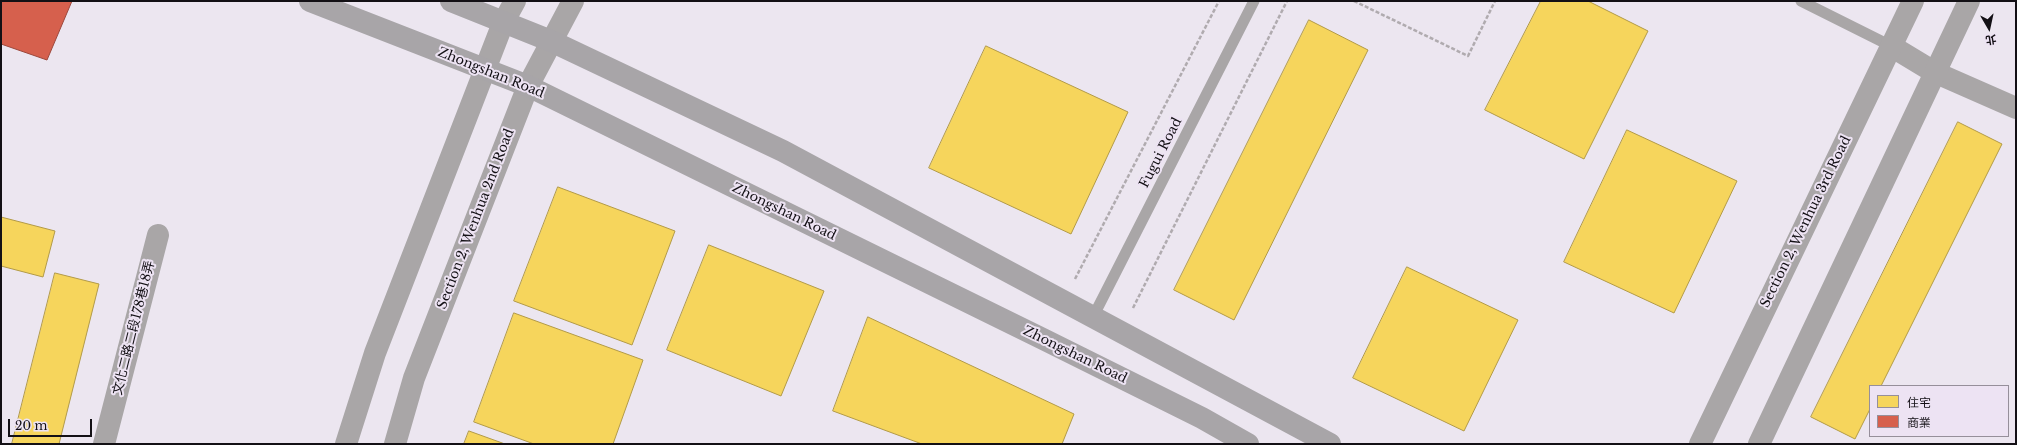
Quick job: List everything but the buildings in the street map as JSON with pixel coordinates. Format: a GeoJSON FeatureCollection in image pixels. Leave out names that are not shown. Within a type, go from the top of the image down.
{"type":"FeatureCollection","features":[{"type":"Feature","properties":{"kind":"main road","name":"Zhongshan Road"},"geometry":{"type":"LineString","coordinates":[[310,1],[528,86],[1202,418],[1248,444]]}},
{"type":"Feature","properties":{"kind":"main road"},"geometry":{"type":"LineString","coordinates":[[451,1],[551,41],[783,151],[1330,444]]}},
{"type":"Feature","properties":{"kind":"street"},"geometry":{"type":"LineString","coordinates":[[346,444],[375,353],[503,23],[515,1]]}},
{"type":"Feature","properties":{"kind":"street","name":"Section 2, Wenhua 2nd Road"},"geometry":{"type":"LineString","coordinates":[[395,444],[414,378],[528,86],[573,1]]}},
{"type":"Feature","properties":{"kind":"street","name":"Section 2, Wenhua 3rd Road"},"geometry":{"type":"LineString","coordinates":[[1700,444],[1913,1]]}},
{"type":"Feature","properties":{"kind":"street"},"geometry":{"type":"LineString","coordinates":[[1759,444],[1934,72],[1969,1]]}},
{"type":"Feature","properties":{"kind":"street"},"geometry":{"type":"LineString","coordinates":[[1891,46],[1934,72],[2016,108]]}},
{"type":"Feature","properties":{"kind":"street","name":"文化二路二段178巷18弄"},"geometry":{"type":"LineString","coordinates":[[104,444],[158,235]]}},
{"type":"Feature","properties":{"kind":"lane","name":"Fugui Road"},"geometry":{"type":"LineString","coordinates":[[1093,317],[1254,1]]}},
{"type":"Feature","properties":{"kind":"lane"},"geometry":{"type":"LineString","coordinates":[[1801,1],[1891,46]]}},
{"type":"Feature","properties":{"kind":"path"},"geometry":{"type":"LineString","coordinates":[[1063,301],[1219,1]]}},
{"type":"Feature","properties":{"kind":"path"},"geometry":{"type":"LineString","coordinates":[[1121,332],[1287,1]]}},
{"type":"Feature","properties":{"kind":"path"},"geometry":{"type":"LineString","coordinates":[[1354,1],[1468,56],[1495,1]]}}]}
